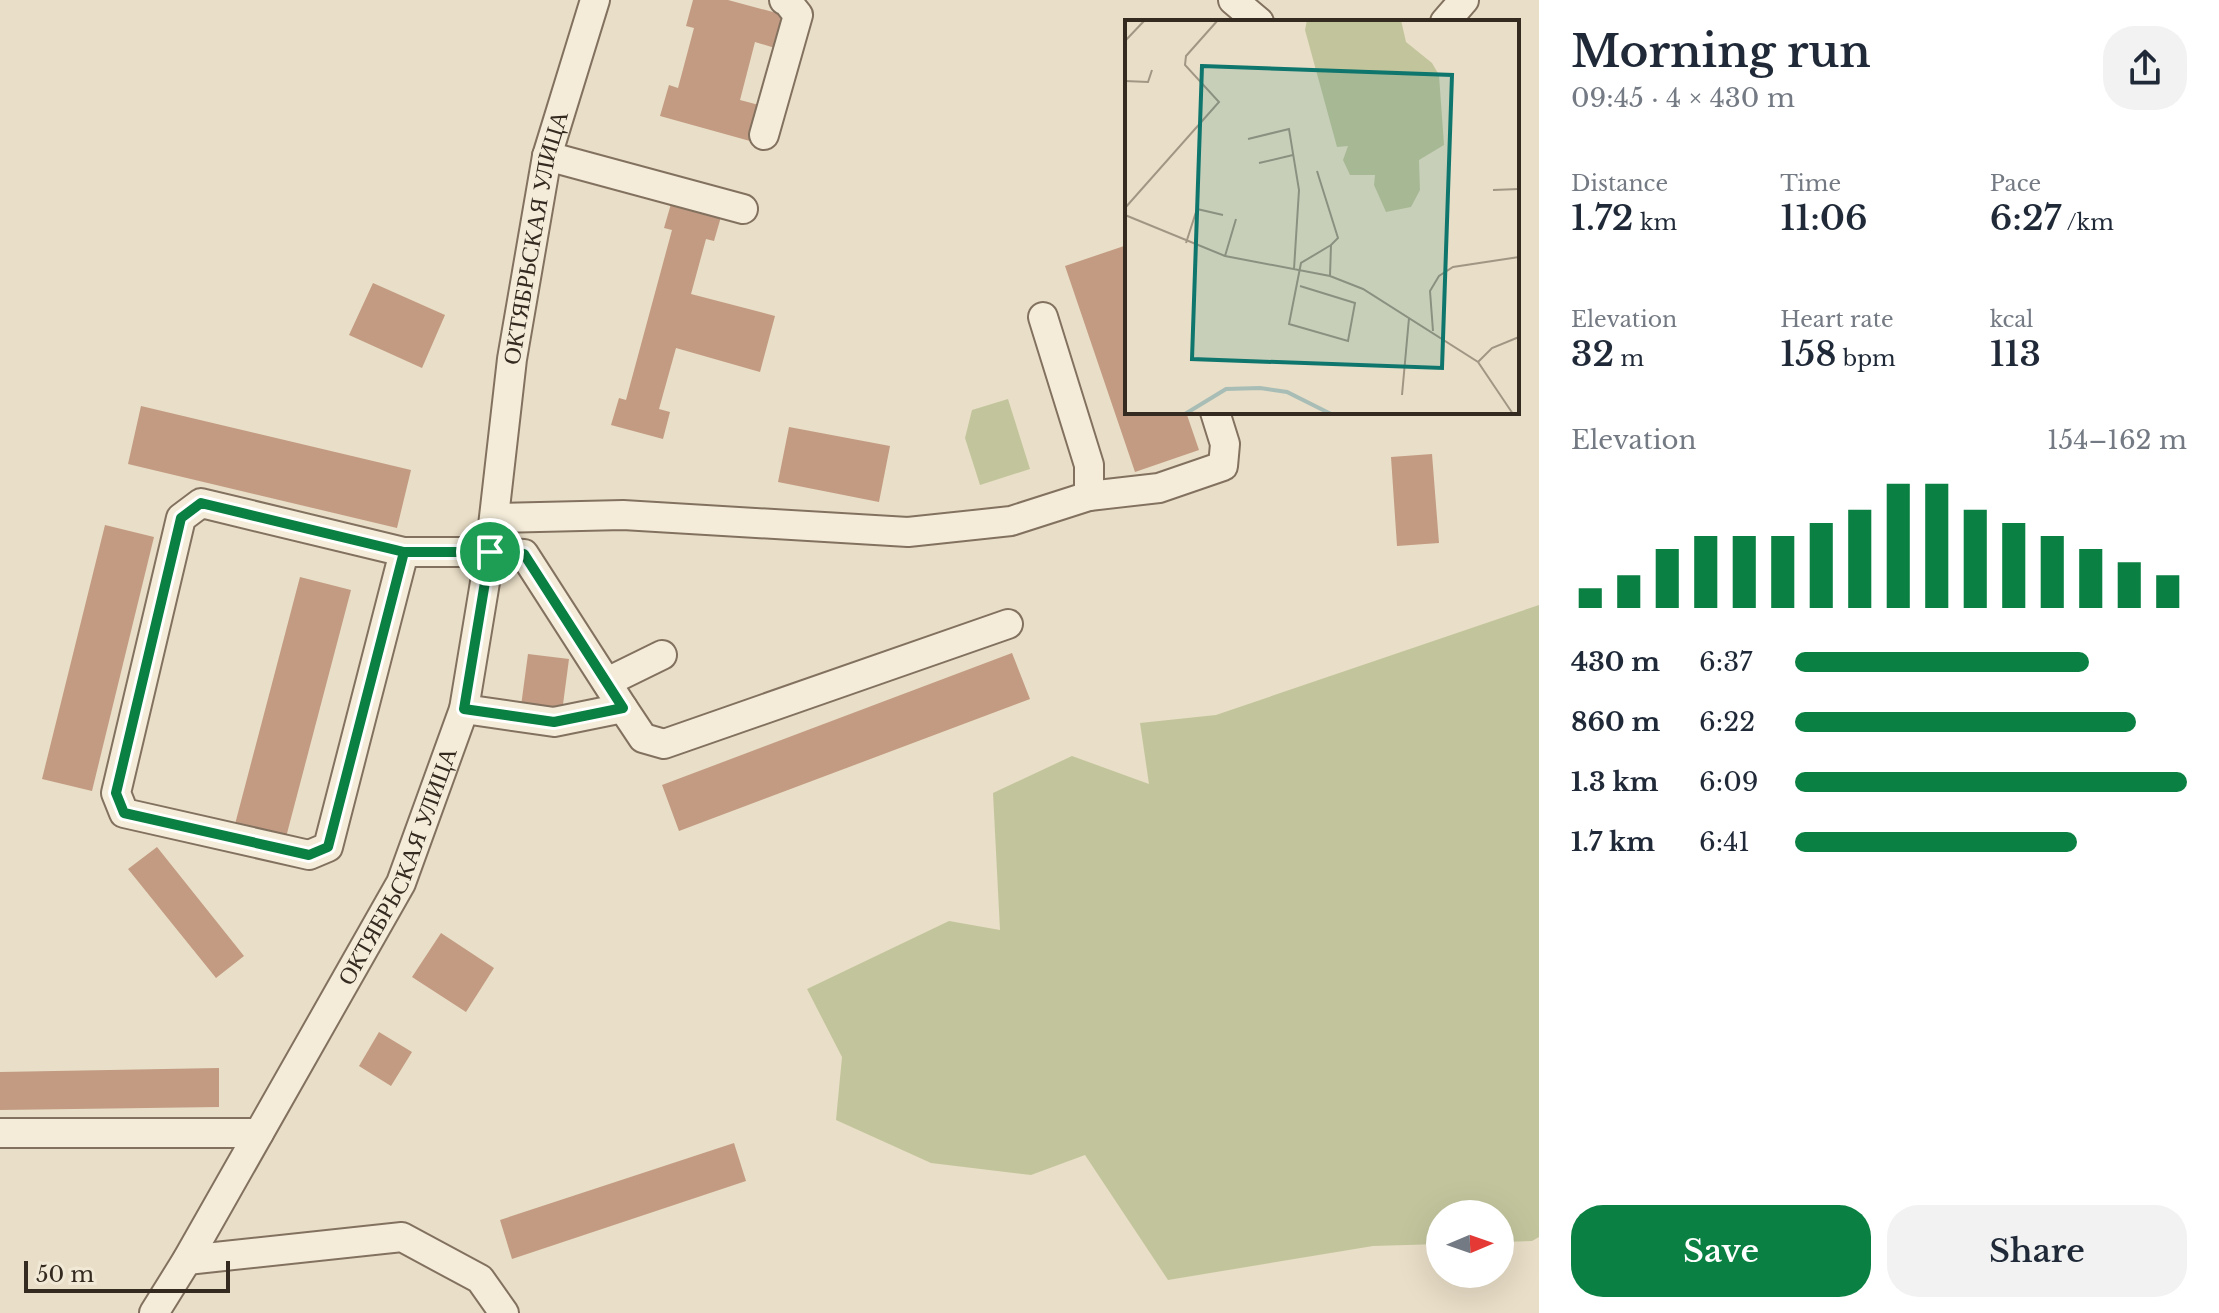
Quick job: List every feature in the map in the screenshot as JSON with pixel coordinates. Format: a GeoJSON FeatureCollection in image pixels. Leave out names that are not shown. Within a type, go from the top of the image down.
{"type":"FeatureCollection","features":[{"type":"Feature","properties":{"kind":"street","name":"ОКТЯБРЬСКАЯ УЛИЦА"},"geometry":{"type":"LineString","coordinates":[[154,1313],[401,883],[464,709],[495,518],[512,359],[547,156],[595,0]]}},
{"type":"Feature","properties":{"kind":"street"},"geometry":{"type":"LineString","coordinates":[[764,135],[798,15],[784,0]]}},
{"type":"Feature","properties":{"kind":"street"},"geometry":{"type":"LineString","coordinates":[[1233,0],[1257,20]]}},
{"type":"Feature","properties":{"kind":"street"},"geometry":{"type":"LineString","coordinates":[[1447,20],[1464,0]]}},
{"type":"Feature","properties":{"kind":"street"},"geometry":{"type":"LineString","coordinates":[[547,156],[743,209]]}},
{"type":"Feature","properties":{"kind":"street"},"geometry":{"type":"LineString","coordinates":[[1043,317],[1089,465],[1089,496]]}},
{"type":"Feature","properties":{"kind":"street"},"geometry":{"type":"LineString","coordinates":[[495,518],[623,515],[908,532],[1011,521],[1089,496],[1159,488],[1223,466],[1225,444],[1216,414]]}},
{"type":"Feature","properties":{"kind":"street"},"geometry":{"type":"LineString","coordinates":[[404,552],[328,847],[309,855],[124,813],[116,793],[181,518],[201,503],[404,552],[524,554],[643,738],[664,744],[1008,624]]}},
{"type":"Feature","properties":{"kind":"street"},"geometry":{"type":"LineString","coordinates":[[607,682],[662,655]]}},
{"type":"Feature","properties":{"kind":"street"},"geometry":{"type":"LineString","coordinates":[[464,709],[554,722],[623,708]]}},
{"type":"Feature","properties":{"kind":"street"},"geometry":{"type":"LineString","coordinates":[[0,1133],[259,1133]]}},
{"type":"Feature","properties":{"kind":"street"},"geometry":{"type":"LineString","coordinates":[[187,1260],[402,1237],[480,1279],[504,1313]]}},
{"type":"Feature","properties":{"kind":"green space"},"geometry":{"type":"Polygon","coordinates":[[[1008,399],[1030,469],[980,485],[965,438],[972,410],[1008,399]]]}},
{"type":"Feature","properties":{"kind":"green space"},"geometry":{"type":"Polygon","coordinates":[[[1539,605],[1539,1237],[1532,1241],[1514,1242],[1514,1200],[1426,1200],[1426,1244],[1373,1246],[1168,1280],[1085,1155],[1031,1175],[931,1163],[836,1120],[842,1057],[807,989],[949,921],[1000,930],[993,793],[1072,756],[1149,784],[1140,723],[1216,715],[1539,605]]]}},
{"type":"Feature","properties":{"kind":"building"},"geometry":{"type":"Polygon","coordinates":[[[693,0],[728,0],[784,15],[775,48],[755,42],[740,100],[759,105],[750,141],[660,116],[669,85],[678,88],[694,28],[686,26],[693,0]]]}},
{"type":"Feature","properties":{"kind":"building"},"geometry":{"type":"Polygon","coordinates":[[[673,197],[723,210],[714,241],[706,239],[691,294],[775,316],[760,372],[676,348],[659,409],[670,412],[663,439],[611,425],[619,398],[626,400],[672,230],[664,228],[673,197]]]}},
{"type":"Feature","properties":{"kind":"building"},"geometry":{"type":"Polygon","coordinates":[[[1125,246],[1125,414],[1187,414],[1199,450],[1135,472],[1065,266],[1125,246]]]}},
{"type":"Feature","properties":{"kind":"building"},"geometry":{"type":"Polygon","coordinates":[[[373,283],[445,315],[422,368],[349,335],[373,283]]]}},
{"type":"Feature","properties":{"kind":"building"},"geometry":{"type":"Polygon","coordinates":[[[141,406],[411,470],[397,528],[128,464],[141,406]]]}},
{"type":"Feature","properties":{"kind":"building"},"geometry":{"type":"Polygon","coordinates":[[[789,427],[890,446],[879,502],[778,482],[789,427]]]}},
{"type":"Feature","properties":{"kind":"building"},"geometry":{"type":"Polygon","coordinates":[[[1432,454],[1439,543],[1397,546],[1391,457],[1432,454]]]}},
{"type":"Feature","properties":{"kind":"building"},"geometry":{"type":"Polygon","coordinates":[[[105,525],[154,537],[92,791],[42,779],[105,525]]]}},
{"type":"Feature","properties":{"kind":"building"},"geometry":{"type":"Polygon","coordinates":[[[300,577],[351,590],[285,841],[234,828],[300,577]]]}},
{"type":"Feature","properties":{"kind":"building"},"geometry":{"type":"Polygon","coordinates":[[[1012,653],[1030,699],[679,831],[662,785],[1012,653]]]}},
{"type":"Feature","properties":{"kind":"building"},"geometry":{"type":"Polygon","coordinates":[[[528,654],[569,659],[562,712],[521,706],[528,654]]]}},
{"type":"Feature","properties":{"kind":"building"},"geometry":{"type":"Polygon","coordinates":[[[157,847],[244,956],[216,978],[128,869],[157,847]]]}},
{"type":"Feature","properties":{"kind":"building"},"geometry":{"type":"Polygon","coordinates":[[[441,933],[494,968],[466,1012],[412,977],[441,933]]]}},
{"type":"Feature","properties":{"kind":"building"},"geometry":{"type":"Polygon","coordinates":[[[379,1032],[412,1052],[391,1086],[359,1066],[379,1032]]]}},
{"type":"Feature","properties":{"kind":"building"},"geometry":{"type":"Polygon","coordinates":[[[219,1068],[219,1107],[0,1110],[0,1072],[219,1068]]]}},
{"type":"Feature","properties":{"kind":"building"},"geometry":{"type":"Polygon","coordinates":[[[734,1143],[746,1181],[512,1259],[500,1220],[734,1143]]]}},
{"type":"Feature","properties":{"kind":"route"},"geometry":{"type":"LineString","coordinates":[[490,552],[404,552],[328,847],[309,855],[124,813],[116,793],[181,518],[201,503],[404,552],[490,552],[524,554],[623,708],[554,722],[464,709],[490,552]]}}]}
